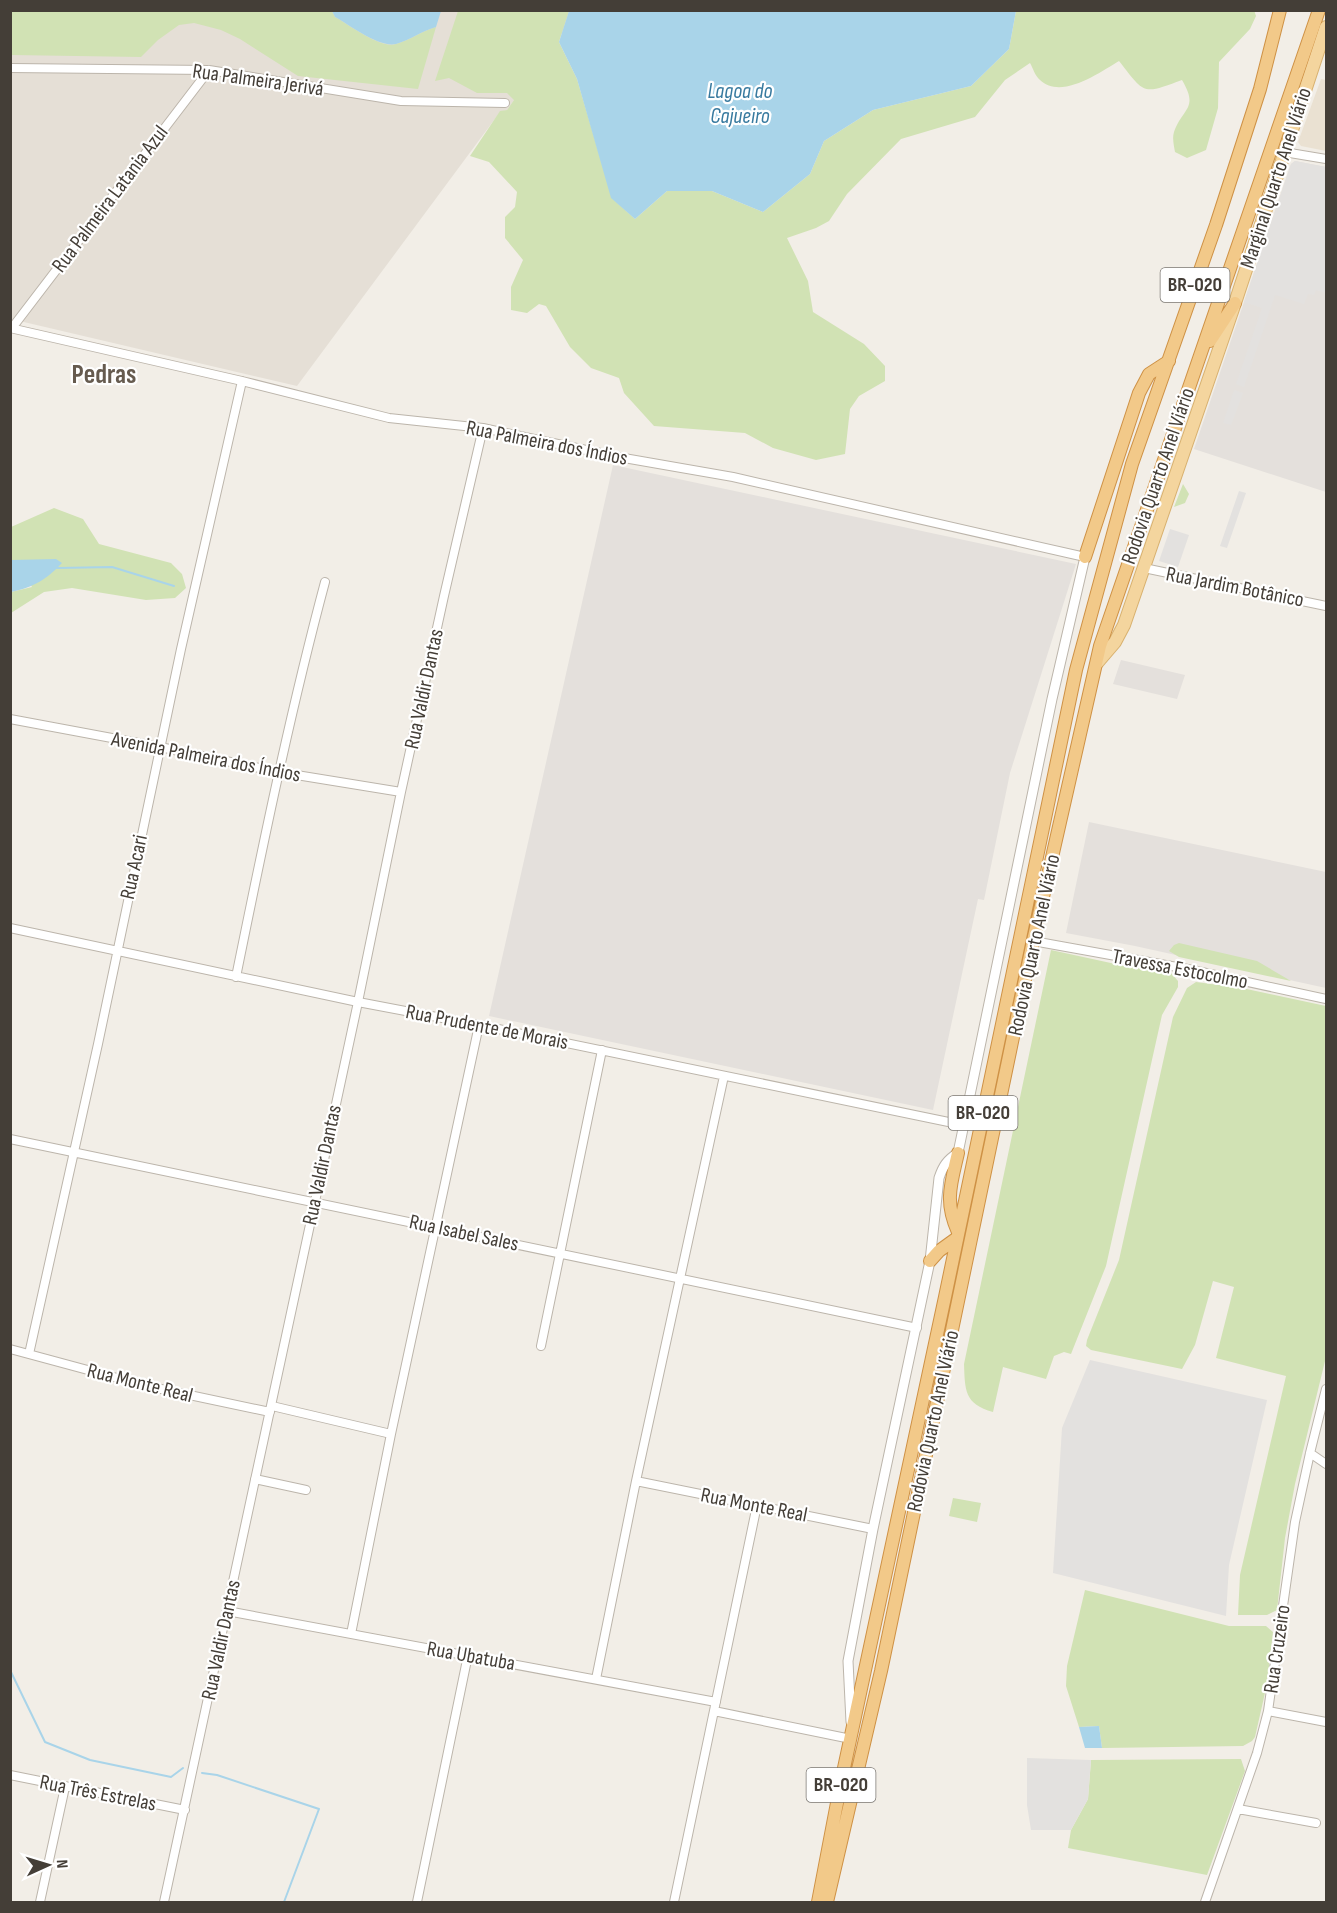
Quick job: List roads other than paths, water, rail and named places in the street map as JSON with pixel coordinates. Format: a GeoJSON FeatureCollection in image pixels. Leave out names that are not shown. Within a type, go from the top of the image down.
{"type":"FeatureCollection","features":[{"type":"Feature","properties":{"kind":"highway","name":"Rodovia Quarto Anel Viário"},"geometry":{"type":"LineString","coordinates":[[818,1902],[1076,670],[1132,464],[1169,362],[1260,89],[1280,10]]}},
{"type":"Feature","properties":{"kind":"highway","name":"Rodovia Quarto Anel Viário"},"geometry":{"type":"LineString","coordinates":[[828,1902],[881,1671],[1034,941],[1100,646],[1319,10]]}},
{"type":"Feature","properties":{"kind":"highway"},"geometry":{"type":"LineString","coordinates":[[1198,360],[1235,303]]}},
{"type":"Feature","properties":{"kind":"highway"},"geometry":{"type":"LineString","coordinates":[[1085,557],[1139,393],[1149,374],[1169,362]]}},
{"type":"Feature","properties":{"kind":"highway"},"geometry":{"type":"LineString","coordinates":[[1105,559],[1128,563]]}},
{"type":"Feature","properties":{"kind":"highway"},"geometry":{"type":"LineString","coordinates":[[930,1261],[957,1235],[948,1199],[958,1152]]}},
{"type":"Feature","properties":{"kind":"main road","name":"Marginal Quarto Anel Viário"},"geometry":{"type":"LineString","coordinates":[[1097,663],[1124,625],[1235,303],[1326,27]]}},
{"type":"Feature","properties":{"kind":"street","name":"Rua Palmeira Jerivá"},"geometry":{"type":"LineString","coordinates":[[10,68],[209,70],[401,101],[505,103]]}},
{"type":"Feature","properties":{"kind":"street","name":"Rua Palmeira Latania Azul"},"geometry":{"type":"LineString","coordinates":[[11,328],[209,70]]}},
{"type":"Feature","properties":{"kind":"street"},"geometry":{"type":"LineString","coordinates":[[1284,152],[1326,159]]}},
{"type":"Feature","properties":{"kind":"street","name":"Rua Palmeira dos Índios"},"geometry":{"type":"LineString","coordinates":[[11,328],[243,381],[389,418],[483,428],[624,458],[733,477],[1085,557]]}},
{"type":"Feature","properties":{"kind":"street","name":"Rua Acari"},"geometry":{"type":"LineString","coordinates":[[29,1354],[160,747],[243,381]]}},
{"type":"Feature","properties":{"kind":"street","name":"Rua Valdir Dantas"},"geometry":{"type":"LineString","coordinates":[[164,1902],[401,792],[483,428]]}},
{"type":"Feature","properties":{"kind":"street"},"geometry":{"type":"LineString","coordinates":[[714,1712],[851,1737],[847,1666],[873,1529],[930,1261],[939,1178],[942,1167],[958,1152],[1052,699],[1085,557]]}},
{"type":"Feature","properties":{"kind":"street","name":"Rua Jardim Botânico"},"geometry":{"type":"LineString","coordinates":[[1144,568],[1326,606]]}},
{"type":"Feature","properties":{"kind":"street"},"geometry":{"type":"LineString","coordinates":[[236,976],[299,678],[325,582]]}},
{"type":"Feature","properties":{"kind":"street","name":"Avenida Palmeira dos Índios"},"geometry":{"type":"LineString","coordinates":[[10,719],[278,772],[401,792]]}},
{"type":"Feature","properties":{"kind":"street","name":"Rua Prudente de Morais"},"geometry":{"type":"LineString","coordinates":[[10,928],[358,1002],[963,1125]]}},
{"type":"Feature","properties":{"kind":"street","name":"Travessa Estocolmo"},"geometry":{"type":"LineString","coordinates":[[1034,941],[1188,969],[1326,999]]}},
{"type":"Feature","properties":{"kind":"street"},"geometry":{"type":"LineString","coordinates":[[351,1634],[391,1434],[479,1025]]}},
{"type":"Feature","properties":{"kind":"street"},"geometry":{"type":"LineString","coordinates":[[541,1346],[602,1050]]}},
{"type":"Feature","properties":{"kind":"street"},"geometry":{"type":"LineString","coordinates":[[596,1678],[636,1481],[724,1076]]}},
{"type":"Feature","properties":{"kind":"street","name":"Rua Isabel Sales"},"geometry":{"type":"LineString","coordinates":[[10,1139],[917,1328]]}},
{"type":"Feature","properties":{"kind":"street","name":"Rua Monte Real"},"geometry":{"type":"LineString","coordinates":[[10,1349],[147,1386],[391,1434]]}},
{"type":"Feature","properties":{"kind":"street","name":"Rua Cruzeiro"},"geometry":{"type":"LineString","coordinates":[[1204,1902],[1257,1753],[1268,1711],[1295,1522],[1310,1453],[1323,1416],[1326,1389]]}},
{"type":"Feature","properties":{"kind":"street"},"geometry":{"type":"LineString","coordinates":[[1310,1453],[1326,1464]]}},
{"type":"Feature","properties":{"kind":"street"},"geometry":{"type":"LineString","coordinates":[[255,1479],[306,1490]]}},
{"type":"Feature","properties":{"kind":"street","name":"Rua Monte Real"},"geometry":{"type":"LineString","coordinates":[[636,1481],[873,1529]]}},
{"type":"Feature","properties":{"kind":"street"},"geometry":{"type":"LineString","coordinates":[[674,1902],[757,1505]]}},
{"type":"Feature","properties":{"kind":"street","name":"Rua Ubatuba"},"geometry":{"type":"LineString","coordinates":[[226,1611],[716,1702]]}},
{"type":"Feature","properties":{"kind":"street"},"geometry":{"type":"LineString","coordinates":[[417,1902],[468,1655]]}},
{"type":"Feature","properties":{"kind":"street"},"geometry":{"type":"LineString","coordinates":[[1268,1711],[1326,1722]]}},
{"type":"Feature","properties":{"kind":"street","name":"Rua Três Estrelas"},"geometry":{"type":"LineString","coordinates":[[10,1774],[185,1810]]}},
{"type":"Feature","properties":{"kind":"street"},"geometry":{"type":"LineString","coordinates":[[40,1902],[65,1787]]}},
{"type":"Feature","properties":{"kind":"street"},"geometry":{"type":"LineString","coordinates":[[1238,1809],[1316,1823]]}},
{"type":"Feature","properties":{"kind":"water","name":"Lagoa do Cajueiro"},"geometry":{"type":"Polygon","coordinates":[[[569,10],[1016,11],[1009,49],[971,86],[873,110],[824,141],[810,174],[763,212],[712,191],[667,191],[635,219],[611,198],[577,79],[559,42],[569,10]]]}},
{"type":"Feature","properties":{"kind":"water"},"geometry":{"type":"Polygon","coordinates":[[[332,11],[441,11],[436,27],[396,44],[389,44],[381,43],[365,35],[335,17],[332,11]]]}},
{"type":"Feature","properties":{"kind":"water"},"geometry":{"type":"Polygon","coordinates":[[[56,559],[62,563],[51,574],[33,585],[11,592],[11,560],[56,559]]]}},
{"type":"Feature","properties":{"kind":"water"},"geometry":{"type":"Polygon","coordinates":[[[1099,1726],[1102,1748],[1085,1748],[1079,1727],[1099,1726]]]}},
{"type":"Feature","properties":{"kind":"waterway"},"geometry":{"type":"LineString","coordinates":[[57,568],[112,567],[174,586]]}},
{"type":"Feature","properties":{"kind":"waterway"},"geometry":{"type":"LineString","coordinates":[[10,1670],[45,1742],[90,1760],[171,1777],[183,1768]]}},
{"type":"Feature","properties":{"kind":"waterway"},"geometry":{"type":"LineString","coordinates":[[202,1773],[217,1775],[319,1809],[284,1902]]}},
{"type":"Feature","properties":{"kind":"district","name":"Pedras"},"geometry":{"type":"Point","coordinates":[104,375]}}]}
